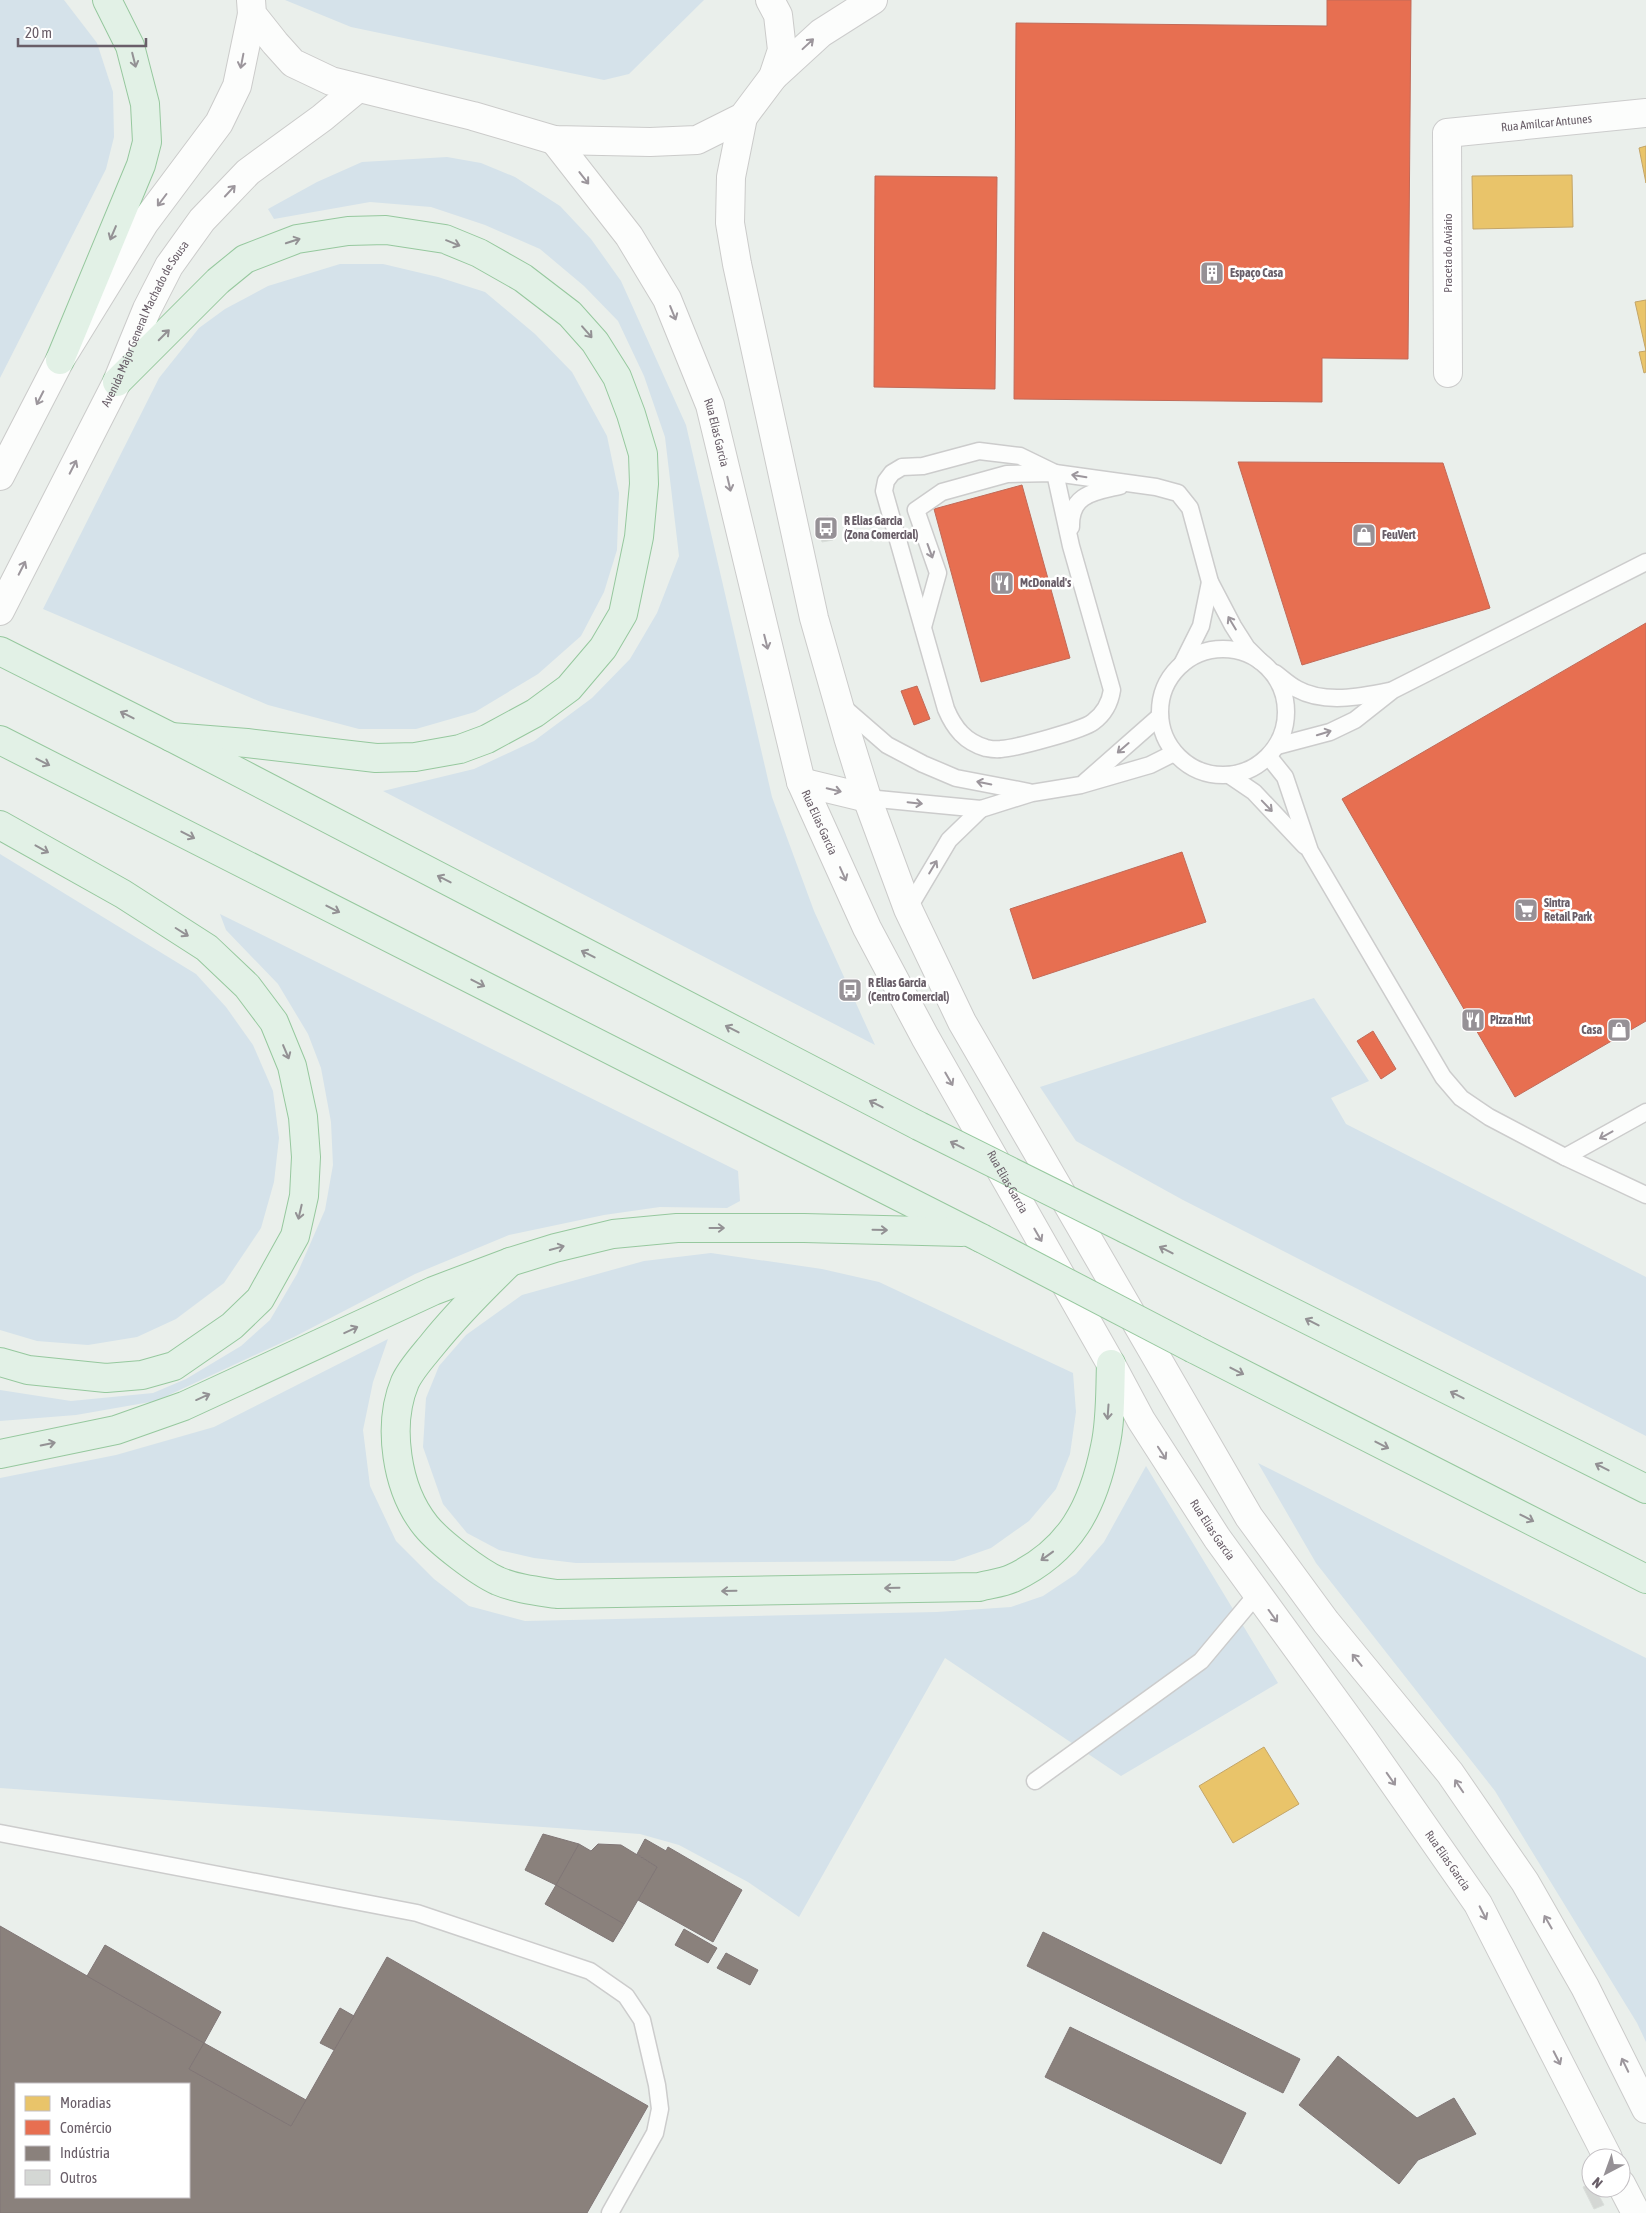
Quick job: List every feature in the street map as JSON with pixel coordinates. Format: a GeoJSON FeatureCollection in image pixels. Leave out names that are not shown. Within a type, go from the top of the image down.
{"type":"FeatureCollection","features":[{"type":"Feature","properties":{"kind":"highway"},"geometry":{"type":"LineString","coordinates":[[60,360],[141,165],[147,142],[145,104],[130,46],[107,0]]}},
{"type":"Feature","properties":{"kind":"highway"},"geometry":{"type":"LineString","coordinates":[[117,382],[218,281],[245,259],[296,239],[348,231],[386,230],[445,239],[479,253],[523,278],[570,314],[595,342],[617,377],[643,454],[644,484],[639,537],[623,614],[603,648],[569,688],[535,713],[487,739],[460,749],[415,757],[376,758],[246,743],[170,737]]}},
{"type":"Feature","properties":{"kind":"highway"},"geometry":{"type":"LineString","coordinates":[[0,651],[170,737],[919,1126],[1646,1489]]}},
{"type":"Feature","properties":{"kind":"highway"},"geometry":{"type":"LineString","coordinates":[[0,740],[975,1235],[1194,1350],[1646,1579]]}},
{"type":"Feature","properties":{"kind":"highway"},"geometry":{"type":"LineString","coordinates":[[0,825],[123,894],[208,948],[247,986],[274,1022],[292,1066],[303,1117],[306,1157],[304,1196],[295,1236],[260,1298],[232,1326],[174,1366],[142,1375],[106,1378],[28,1370],[0,1362]]}},
{"type":"Feature","properties":{"kind":"highway"},"geometry":{"type":"LineString","coordinates":[[0,1454],[116,1430],[184,1406],[433,1292],[510,1262],[555,1248],[613,1234],[677,1228],[804,1228],[975,1235]]}},
{"type":"Feature","properties":{"kind":"highway"},"geometry":{"type":"LineString","coordinates":[[510,1262],[460,1311],[422,1356],[406,1380],[400,1397],[394,1429],[397,1457],[409,1496],[425,1526],[449,1547],[489,1575],[522,1589],[557,1594],[979,1587],[1012,1579],[1049,1555],[1069,1537],[1090,1502],[1106,1446],[1111,1364]]}},
{"type":"Feature","properties":{"kind":"street"},"geometry":{"type":"LineString","coordinates":[[770,0],[778,15],[782,50],[772,77]]}},
{"type":"Feature","properties":{"kind":"street"},"geometry":{"type":"LineString","coordinates":[[873,0],[821,33],[772,77],[743,117],[731,177],[730,223],[814,618],[866,798],[908,909],[962,1022],[1249,1518],[1326,1622],[1450,1773],[1525,1882],[1585,1987],[1646,2109]]}},
{"type":"Feature","properties":{"kind":"street"},"geometry":{"type":"LineString","coordinates":[[0,476],[60,360],[145,222],[219,123],[237,86],[252,7]]}},
{"type":"Feature","properties":{"kind":"street"},"geometry":{"type":"LineString","coordinates":[[252,7],[275,43],[293,62],[331,81],[357,89],[473,116],[554,140],[650,142],[697,140],[743,117]]}},
{"type":"Feature","properties":{"kind":"street","name":"Avenida Major General Machado de Sousa"},"geometry":{"type":"LineString","coordinates":[[0,612],[117,382],[146,309],[169,266],[202,220],[248,172],[322,118],[357,89]]}},
{"type":"Feature","properties":{"kind":"street","name":"Rua Amílcar Antunes"},"geometry":{"type":"LineString","coordinates":[[1447,133],[1646,113]]}},
{"type":"Feature","properties":{"kind":"street","name":"Praceta do Aviário"},"geometry":{"type":"LineString","coordinates":[[1447,133],[1448,373]]}},
{"type":"Feature","properties":{"kind":"street","name":"Rua Elias Garcia"},"geometry":{"type":"LineString","coordinates":[[554,140],[629,236],[667,299],[710,405],[801,782],[867,928],[925,1037],[1141,1420],[1217,1538],[1478,1904],[1603,2148]]}},
{"type":"Feature","properties":{"kind":"street"},"geometry":{"type":"LineString","coordinates":[[801,782],[866,798]]}},
{"type":"Feature","properties":{"kind":"street"},"geometry":{"type":"LineString","coordinates":[[1628,2198],[1636,2213]]}},
{"type":"Feature","properties":{"kind":"lane"},"geometry":{"type":"LineString","coordinates":[[979,451],[1020,456],[1055,472],[1071,546],[1112,690],[1109,703],[1102,714],[1086,726],[1002,749],[985,748],[969,741],[955,727],[946,710],[884,491],[886,481],[892,473],[902,467],[923,466],[979,451]]}},
{"type":"Feature","properties":{"kind":"lane"},"geometry":{"type":"LineString","coordinates":[[923,629],[938,573],[916,510],[942,492],[1007,474],[1055,472],[1127,484],[1156,486],[1178,493],[1184,499],[1193,518],[1210,582],[1247,648],[1266,666],[1282,688],[1287,708],[1285,728],[1273,751],[1252,769],[1229,775],[1209,774],[1190,766],[1174,753],[1164,736],[1160,716],[1162,697],[1169,679],[1182,664],[1201,626],[1210,582]]}},
{"type":"Feature","properties":{"kind":"lane"},"geometry":{"type":"LineString","coordinates":[[1071,546],[1071,520],[1074,505],[1083,496],[1127,484]]}},
{"type":"Feature","properties":{"kind":"lane"},"geometry":{"type":"LineString","coordinates":[[1273,751],[1330,732],[1355,720],[1393,690],[1646,562]]}},
{"type":"Feature","properties":{"kind":"lane"},"geometry":{"type":"LineString","coordinates":[[1182,664],[1196,655],[1212,650],[1228,650],[1245,653],[1298,690],[1326,698],[1360,697],[1393,690]]}},
{"type":"Feature","properties":{"kind":"lane"},"geometry":{"type":"LineString","coordinates":[[837,702],[887,745],[923,764],[956,778],[1032,793]]}},
{"type":"Feature","properties":{"kind":"lane"},"geometry":{"type":"LineString","coordinates":[[1082,785],[1160,716]]}},
{"type":"Feature","properties":{"kind":"lane"},"geometry":{"type":"LineString","coordinates":[[1273,751],[1285,777],[1310,851],[1443,1077],[1461,1098],[1489,1117],[1565,1157],[1646,1195]]}},
{"type":"Feature","properties":{"kind":"lane"},"geometry":{"type":"LineString","coordinates":[[866,798],[981,809],[1032,793],[1082,785],[1150,765],[1174,753]]}},
{"type":"Feature","properties":{"kind":"lane"},"geometry":{"type":"LineString","coordinates":[[1229,775],[1254,792],[1310,851]]}},
{"type":"Feature","properties":{"kind":"lane"},"geometry":{"type":"LineString","coordinates":[[908,909],[949,840],[981,809]]}},
{"type":"Feature","properties":{"kind":"lane"},"geometry":{"type":"LineString","coordinates":[[1565,1157],[1646,1112]]}},
{"type":"Feature","properties":{"kind":"lane"},"geometry":{"type":"LineString","coordinates":[[1035,1781],[1201,1661],[1257,1594]]}},
{"type":"Feature","properties":{"kind":"lane"},"geometry":{"type":"LineString","coordinates":[[0,1833],[417,1913],[590,1972],[626,1996],[642,2020],[657,2085],[660,2109],[655,2133],[610,2213]]}},
{"type":"Feature","properties":{"kind":"shaded area"},"geometry":{"type":"Polygon","coordinates":[[[0,0],[64,0],[97,43],[113,92],[114,137],[106,169],[0,378],[0,0]]]}},
{"type":"Feature","properties":{"kind":"shaded area"},"geometry":{"type":"Polygon","coordinates":[[[285,0],[704,0],[629,74],[604,80],[351,27],[285,0]]]}},
{"type":"Feature","properties":{"kind":"shaded area"},"geometry":{"type":"Polygon","coordinates":[[[447,157],[481,163],[515,177],[560,206],[591,239],[621,281],[686,425],[772,797],[814,911],[875,1045],[383,791],[474,769],[534,741],[592,698],[630,659],[657,613],[679,556],[665,437],[644,376],[618,321],[584,286],[540,249],[485,225],[431,207],[370,202],[274,219],[268,209],[317,182],[362,162],[447,157]]]}},
{"type":"Feature","properties":{"kind":"shaded area"},"geometry":{"type":"Polygon","coordinates":[[[340,264],[383,264],[438,277],[485,292],[535,334],[572,372],[607,436],[619,493],[617,550],[604,592],[581,636],[538,674],[475,712],[416,729],[359,729],[268,705],[43,609],[159,378],[199,328],[225,309],[268,286],[340,264]]]}},
{"type":"Feature","properties":{"kind":"shaded area"},"geometry":{"type":"Polygon","coordinates":[[[0,854],[196,974],[226,1007],[253,1045],[273,1091],[279,1138],[274,1182],[261,1228],[224,1283],[176,1319],[137,1337],[88,1345],[37,1341],[0,1330],[0,854]]]}},
{"type":"Feature","properties":{"kind":"shaded area"},"geometry":{"type":"Polygon","coordinates":[[[220,914],[738,1171],[740,1201],[727,1208],[660,1207],[604,1215],[509,1235],[415,1274],[294,1337],[156,1401],[76,1415],[0,1421],[0,1390],[71,1401],[153,1393],[186,1379],[241,1346],[270,1320],[297,1274],[325,1210],[333,1165],[331,1122],[321,1068],[308,1034],[278,984],[226,930],[220,914]]]}},
{"type":"Feature","properties":{"kind":"shaded area"},"geometry":{"type":"Polygon","coordinates":[[[1314,998],[1369,1081],[1331,1098],[1346,1124],[1646,1277],[1646,1436],[1183,1200],[1076,1141],[1040,1087],[1314,998]]]}},
{"type":"Feature","properties":{"kind":"shaded area"},"geometry":{"type":"Polygon","coordinates":[[[711,1253],[822,1269],[879,1282],[1073,1373],[1076,1412],[1070,1454],[1056,1489],[1029,1521],[991,1548],[954,1561],[576,1563],[534,1558],[499,1550],[467,1533],[443,1504],[423,1447],[426,1398],[439,1366],[466,1335],[522,1295],[644,1261],[711,1253]]]}},
{"type":"Feature","properties":{"kind":"shaded area"},"geometry":{"type":"Polygon","coordinates":[[[388,1339],[373,1382],[363,1430],[370,1486],[396,1541],[434,1579],[469,1606],[525,1621],[937,1612],[1011,1607],[1043,1596],[1076,1574],[1104,1542],[1146,1466],[1278,1683],[1121,1776],[945,1658],[799,1917],[748,1882],[679,1845],[640,1834],[0,1788],[0,1478],[116,1455],[214,1427],[388,1339]]]}},
{"type":"Feature","properties":{"kind":"shaded area"},"geometry":{"type":"Polygon","coordinates":[[[1258,1463],[1646,1658],[1646,2042],[1637,2023],[1495,1791],[1316,1563],[1258,1463]]]}},
{"type":"Feature","properties":{"kind":"building: Moradias"},"geometry":{"type":"Polygon","coordinates":[[[1646,146],[1646,183],[1639,148],[1646,146]]]}},
{"type":"Feature","properties":{"kind":"building: Moradias"},"geometry":{"type":"Polygon","coordinates":[[[1572,175],[1573,227],[1473,229],[1472,176],[1572,175]]]}},
{"type":"Feature","properties":{"kind":"building: Moradias"},"geometry":{"type":"Polygon","coordinates":[[[1646,300],[1646,351],[1635,302],[1646,300]]]}},
{"type":"Feature","properties":{"kind":"building: Moradias"},"geometry":{"type":"Polygon","coordinates":[[[1646,351],[1646,372],[1644,373],[1639,352],[1646,351]]]}},
{"type":"Feature","properties":{"kind":"building: Moradias"},"geometry":{"type":"Polygon","coordinates":[[[1264,1747],[1299,1804],[1233,1843],[1199,1786],[1264,1747]]]}},
{"type":"Feature","properties":{"kind":"building: Comércio","name":"Espaço Casa"},"geometry":{"type":"Polygon","coordinates":[[[1327,0],[1411,0],[1408,359],[1322,358],[1322,402],[1014,399],[1016,23],[1327,26],[1327,0]]]}},
{"type":"Feature","properties":{"kind":"building: Comércio"},"geometry":{"type":"Polygon","coordinates":[[[875,176],[997,177],[995,389],[874,387],[875,176]]]}},
{"type":"Feature","properties":{"kind":"building: Comércio","name":"FeuVert"},"geometry":{"type":"Polygon","coordinates":[[[1238,462],[1443,463],[1490,608],[1302,665],[1238,462]]]}},
{"type":"Feature","properties":{"kind":"building: Comércio","name":"McDonald's"},"geometry":{"type":"Polygon","coordinates":[[[1022,485],[1070,658],[981,682],[934,509],[1022,485]]]}},
{"type":"Feature","properties":{"kind":"building: Comércio","name":"Sintra Retail Park"},"geometry":{"type":"Polygon","coordinates":[[[1646,623],[1646,1021],[1515,1097],[1342,799],[1646,623]]]}},
{"type":"Feature","properties":{"kind":"building: Comércio"},"geometry":{"type":"Polygon","coordinates":[[[917,686],[930,719],[914,725],[901,691],[917,686]]]}},
{"type":"Feature","properties":{"kind":"building: Comércio"},"geometry":{"type":"Polygon","coordinates":[[[1182,852],[1206,922],[1033,979],[1010,909],[1182,852]]]}},
{"type":"Feature","properties":{"kind":"building: Comércio"},"geometry":{"type":"Polygon","coordinates":[[[1373,1031],[1396,1069],[1381,1079],[1357,1041],[1373,1031]]]}},
{"type":"Feature","properties":{"kind":"building: Indústria"},"geometry":{"type":"Polygon","coordinates":[[[543,1834],[579,1844],[556,1885],[525,1870],[543,1834]]]}},
{"type":"Feature","properties":{"kind":"building: Indústria"},"geometry":{"type":"Polygon","coordinates":[[[645,1839],[666,1851],[668,1847],[742,1890],[713,1942],[638,1900],[657,1867],[637,1854],[645,1839]]]}},
{"type":"Feature","properties":{"kind":"building: Indústria"},"geometry":{"type":"Polygon","coordinates":[[[579,1844],[591,1851],[598,1844],[621,1845],[657,1867],[624,1924],[556,1885],[579,1844]]]}},
{"type":"Feature","properties":{"kind":"building: Indústria"},"geometry":{"type":"Polygon","coordinates":[[[556,1885],[624,1924],[613,1942],[545,1904],[556,1885]]]}},
{"type":"Feature","properties":{"kind":"building: Indústria"},"geometry":{"type":"Polygon","coordinates":[[[0,1926],[204,2043],[189,2069],[291,2126],[387,1957],[648,2106],[587,2213],[0,2213],[0,1926]]]}},
{"type":"Feature","properties":{"kind":"building: Indústria"},"geometry":{"type":"Polygon","coordinates":[[[684,1929],[717,1948],[708,1963],[675,1945],[684,1929]]]}},
{"type":"Feature","properties":{"kind":"building: Indústria"},"geometry":{"type":"Polygon","coordinates":[[[1043,1932],[1300,2059],[1283,2093],[1027,1966],[1043,1932]]]}},
{"type":"Feature","properties":{"kind":"building: Indústria"},"geometry":{"type":"Polygon","coordinates":[[[105,1945],[221,2012],[204,2043],[87,1976],[105,1945]]]}},
{"type":"Feature","properties":{"kind":"building: Indústria"},"geometry":{"type":"Polygon","coordinates":[[[726,1953],[758,1970],[750,1985],[717,1968],[726,1953]]]}},
{"type":"Feature","properties":{"kind":"building: Indústria"},"geometry":{"type":"Polygon","coordinates":[[[340,2008],[354,2016],[334,2050],[320,2043],[340,2008]]]}},
{"type":"Feature","properties":{"kind":"building: Indústria"},"geometry":{"type":"Polygon","coordinates":[[[1070,2027],[1246,2113],[1221,2164],[1045,2077],[1070,2027]]]}},
{"type":"Feature","properties":{"kind":"building: Indústria"},"geometry":{"type":"Polygon","coordinates":[[[204,2043],[306,2100],[291,2126],[189,2069],[204,2043]]]}},
{"type":"Feature","properties":{"kind":"building: Indústria"},"geometry":{"type":"Polygon","coordinates":[[[1338,2056],[1417,2118],[1454,2098],[1476,2134],[1418,2160],[1399,2184],[1299,2105],[1338,2056]]]}},
{"type":"Feature","properties":{"kind":"building: Outros"},"geometry":{"type":"Polygon","coordinates":[[[828,516],[833,540],[822,542],[817,518],[828,516]]]}},
{"type":"Feature","properties":{"kind":"building: Outros"},"geometry":{"type":"Polygon","coordinates":[[[1588,2198],[1600,2198],[1604,2205],[1594,2209],[1588,2198]]]}},
{"type":"Feature","properties":{"kind":"place","name":"Espaço Casa"},"geometry":{"type":"Point","coordinates":[1212,273]}},
{"type":"Feature","properties":{"kind":"place","name":"R Elias Garcia (Zona Comercial)"},"geometry":{"type":"Point","coordinates":[826,528]}},
{"type":"Feature","properties":{"kind":"place","name":"FeuVert"},"geometry":{"type":"Point","coordinates":[1364,535]}},
{"type":"Feature","properties":{"kind":"place","name":"McDonald's"},"geometry":{"type":"Point","coordinates":[1002,583]}},
{"type":"Feature","properties":{"kind":"place","name":"Sintra Retail Park"},"geometry":{"type":"Point","coordinates":[1526,910]}},
{"type":"Feature","properties":{"kind":"place","name":"R Elias Garcia (Centro Comercial)"},"geometry":{"type":"Point","coordinates":[850,990]}},
{"type":"Feature","properties":{"kind":"place","name":"Pizza Hut"},"geometry":{"type":"Point","coordinates":[1473,1020]}},
{"type":"Feature","properties":{"kind":"place","name":"Casa"},"geometry":{"type":"Point","coordinates":[1619,1030]}}]}
